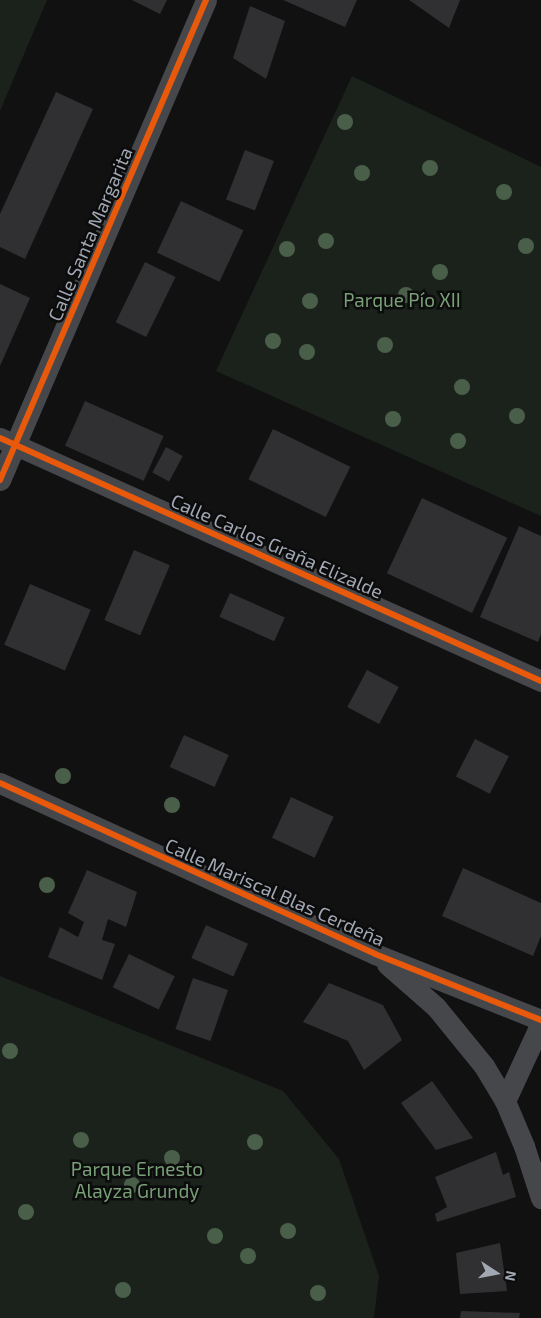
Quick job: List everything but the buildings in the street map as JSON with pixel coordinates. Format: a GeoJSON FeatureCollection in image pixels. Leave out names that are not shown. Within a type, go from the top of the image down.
{"type":"FeatureCollection","features":[{"type":"Feature","properties":{"kind":"street","name":"Calle Santa Margarita"},"geometry":{"type":"LineString","coordinates":[[0,480],[8,442],[206,0]]}},
{"type":"Feature","properties":{"kind":"street","name":"Calle Carlos Graña Elizalde"},"geometry":{"type":"LineString","coordinates":[[8,442],[541,681]]}},
{"type":"Feature","properties":{"kind":"street","name":"Calle Mariscal Blas Cerdeña"},"geometry":{"type":"LineString","coordinates":[[0,783],[375,954],[541,1022]]}},
{"type":"Feature","properties":{"kind":"street"},"geometry":{"type":"LineString","coordinates":[[375,954],[436,1006],[484,1066],[505,1101],[524,1146],[541,1198]]}},
{"type":"Feature","properties":{"kind":"street"},"geometry":{"type":"LineString","coordinates":[[505,1101],[541,1022]]}},
{"type":"Feature","properties":{"kind":"green space"},"geometry":{"type":"Polygon","coordinates":[[[0,0],[47,0],[0,111],[0,0]]]}},
{"type":"Feature","properties":{"kind":"green space","name":"Parque Pío XII"},"geometry":{"type":"Polygon","coordinates":[[[352,76],[541,167],[541,516],[216,371],[352,76]]]}},
{"type":"Feature","properties":{"kind":"green space","name":"Parque Ernesto Alayza Grundy"},"geometry":{"type":"Polygon","coordinates":[[[0,976],[283,1091],[339,1159],[379,1276],[374,1318],[0,1318],[0,976]]]}},
{"type":"Feature","properties":{"kind":"cycle path"},"geometry":{"type":"LineString","coordinates":[[0,480],[206,0]]}},
{"type":"Feature","properties":{"kind":"cycle path"},"geometry":{"type":"LineString","coordinates":[[0,438],[541,681]]}},
{"type":"Feature","properties":{"kind":"cycle path"},"geometry":{"type":"LineString","coordinates":[[0,783],[375,954],[541,1020]]}}]}
